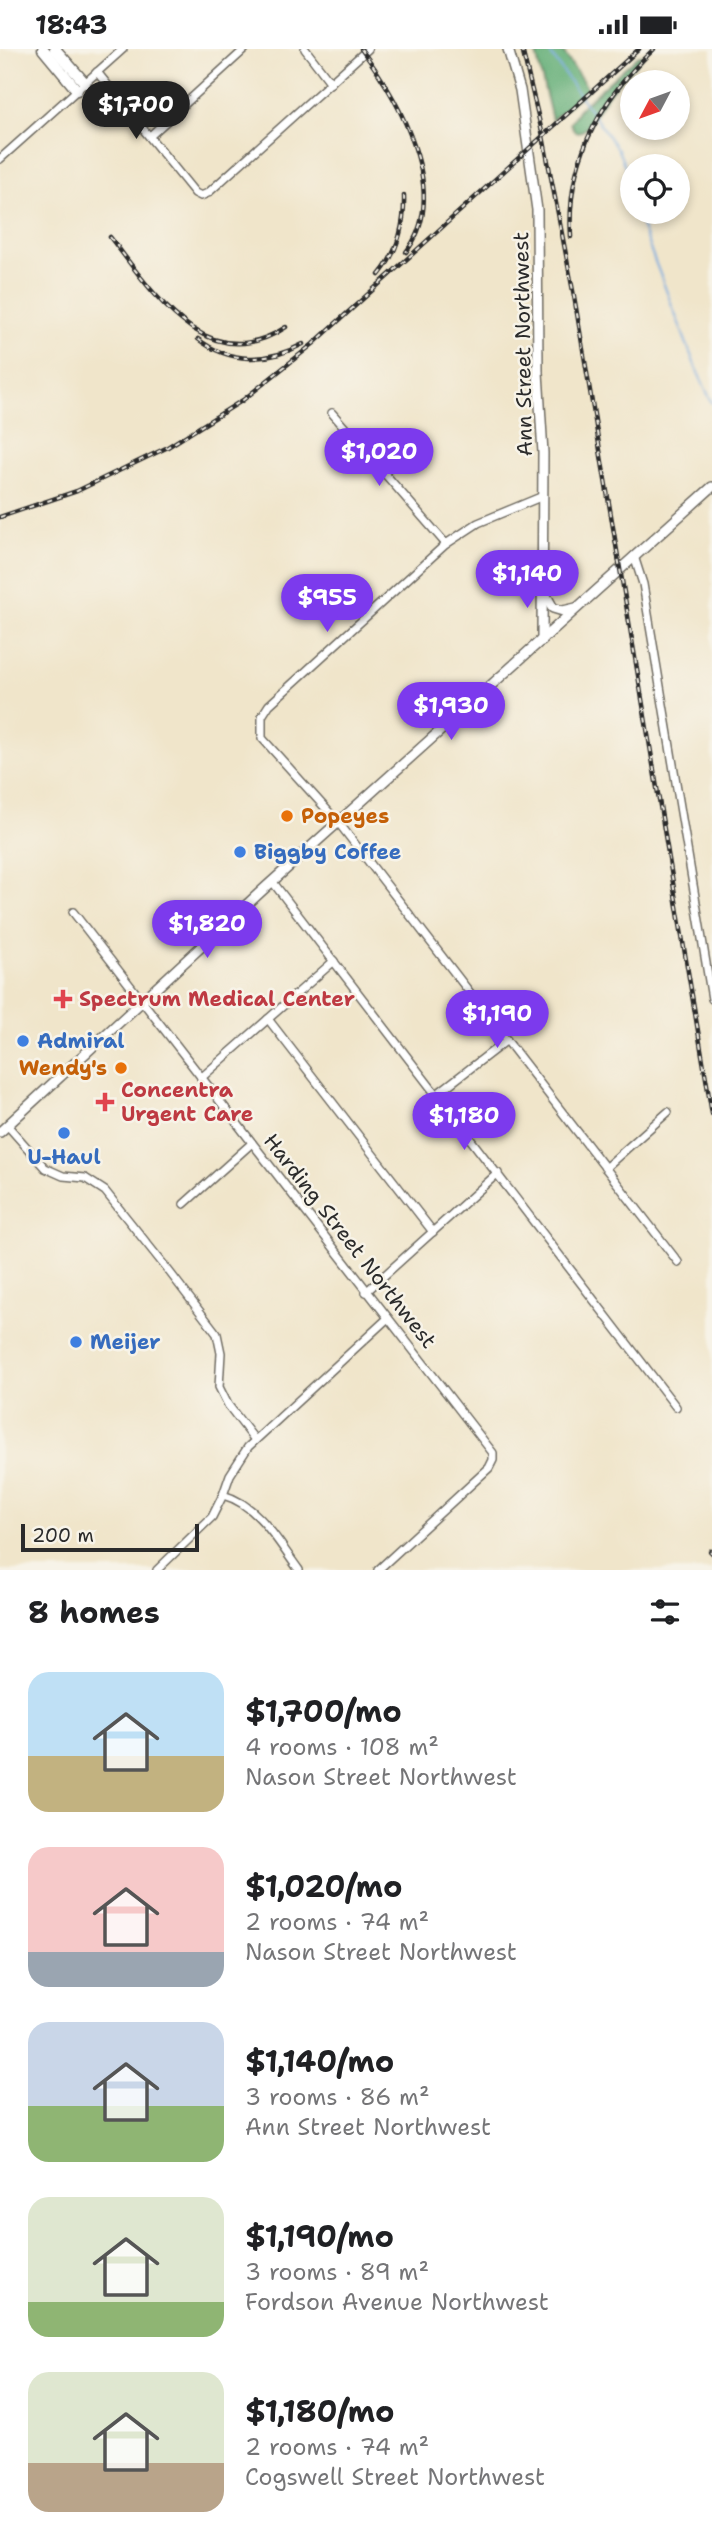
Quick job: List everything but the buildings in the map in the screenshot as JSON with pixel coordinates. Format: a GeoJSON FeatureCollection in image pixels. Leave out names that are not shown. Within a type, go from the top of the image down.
{"type":"FeatureCollection","features":[{"type":"Feature","properties":{"kind":"highway"},"geometry":{"type":"LineString","coordinates":[[43,49],[81,86]]}},
{"type":"Feature","properties":{"kind":"highway"},"geometry":{"type":"LineString","coordinates":[[55,49],[81,86]]}},
{"type":"Feature","properties":{"kind":"main road","name":"Ann Street Northwest"},"geometry":{"type":"LineString","coordinates":[[508,49],[517,78],[537,210],[538,372],[543,496],[542,641]]}},
{"type":"Feature","properties":{"kind":"main road"},"geometry":{"type":"LineString","coordinates":[[2,1125],[712,487]]}},
{"type":"Feature","properties":{"kind":"main road"},"geometry":{"type":"LineString","coordinates":[[542,588],[546,600],[553,608],[563,611],[578,608]]}},
{"type":"Feature","properties":{"kind":"street"},"geometry":{"type":"LineString","coordinates":[[0,159],[122,49]]}},
{"type":"Feature","properties":{"kind":"street"},"geometry":{"type":"LineString","coordinates":[[150,136],[245,49]]}},
{"type":"Feature","properties":{"kind":"street"},"geometry":{"type":"LineString","coordinates":[[305,49],[331,83]]}},
{"type":"Feature","properties":{"kind":"street"},"geometry":{"type":"LineString","coordinates":[[97,72],[195,193],[201,196],[208,193],[369,49]]}},
{"type":"Feature","properties":{"kind":"street"},"geometry":{"type":"LineString","coordinates":[[332,413],[446,544]]}},
{"type":"Feature","properties":{"kind":"street"},"geometry":{"type":"LineString","coordinates":[[543,496],[478,523],[446,544],[269,705],[262,716],[262,738],[338,822],[678,1262]]}},
{"type":"Feature","properties":{"kind":"street"},"geometry":{"type":"LineString","coordinates":[[634,556],[643,584],[708,952],[712,999]]}},
{"type":"Feature","properties":{"kind":"street"},"geometry":{"type":"LineString","coordinates":[[272,881],[676,1407]]}},
{"type":"Feature","properties":{"kind":"street","name":"Harding Street Northwest"},"geometry":{"type":"LineString","coordinates":[[74,912],[493,1453],[489,1468],[378,1570]]}},
{"type":"Feature","properties":{"kind":"street"},"geometry":{"type":"LineString","coordinates":[[201,1078],[334,961]]}},
{"type":"Feature","properties":{"kind":"street"},"geometry":{"type":"LineString","coordinates":[[268,1019],[433,1232]]}},
{"type":"Feature","properties":{"kind":"street"},"geometry":{"type":"LineString","coordinates":[[437,1094],[507,1041]]}},
{"type":"Feature","properties":{"kind":"street"},"geometry":{"type":"LineString","coordinates":[[605,1168],[668,1112]]}},
{"type":"Feature","properties":{"kind":"street"},"geometry":{"type":"LineString","coordinates":[[2,1125],[45,1168],[63,1176],[85,1178],[96,1183],[125,1215],[217,1334],[221,1353],[219,1387],[228,1405],[255,1440]]}},
{"type":"Feature","properties":{"kind":"street"},"geometry":{"type":"LineString","coordinates":[[184,1204],[252,1143]]}},
{"type":"Feature","properties":{"kind":"street"},"geometry":{"type":"LineString","coordinates":[[366,1292],[498,1173]]}},
{"type":"Feature","properties":{"kind":"street"},"geometry":{"type":"LineString","coordinates":[[160,1567],[205,1526],[223,1495],[237,1461],[255,1440],[388,1318]]}},
{"type":"Feature","properties":{"kind":"street"},"geometry":{"type":"LineString","coordinates":[[223,1495],[237,1499],[258,1517],[299,1570]]}},
{"type":"Feature","properties":{"kind":"green space"},"geometry":{"type":"Polygon","coordinates":[[[535,49],[561,49],[588,89],[552,120],[535,49]]]}},
{"type":"Feature","properties":{"kind":"green space"},"geometry":{"type":"Polygon","coordinates":[[[639,55],[644,55],[630,70],[622,70],[639,55]]]}},
{"type":"Feature","properties":{"kind":"green space"},"geometry":{"type":"Polygon","coordinates":[[[620,72],[620,81],[608,94],[587,127],[575,132],[570,123],[579,109],[620,72]]]}},
{"type":"Feature","properties":{"kind":"waterway"},"geometry":{"type":"LineString","coordinates":[[547,49],[620,155]]}},
{"type":"Feature","properties":{"kind":"waterway"},"geometry":{"type":"LineString","coordinates":[[641,224],[712,403]]}},
{"type":"Feature","properties":{"kind":"railway"},"geometry":{"type":"LineString","coordinates":[[361,49],[404,119],[422,175],[424,203],[419,229],[406,252]]}},
{"type":"Feature","properties":{"kind":"railway"},"geometry":{"type":"LineString","coordinates":[[522,49],[543,136],[574,296],[712,1114]]}},
{"type":"Feature","properties":{"kind":"railway"},"geometry":{"type":"LineString","coordinates":[[0,517],[77,491],[166,448],[243,400],[313,344],[639,49]]}},
{"type":"Feature","properties":{"kind":"railway"},"geometry":{"type":"LineString","coordinates":[[571,237],[574,183],[590,134],[617,89],[654,49]]}},
{"type":"Feature","properties":{"kind":"railway"},"geometry":{"type":"LineString","coordinates":[[379,275],[399,238],[404,195]]}},
{"type":"Feature","properties":{"kind":"railway"},"geometry":{"type":"LineString","coordinates":[[110,237],[163,303],[184,322],[206,336],[231,343],[257,341],[286,327]]}},
{"type":"Feature","properties":{"kind":"railway"},"geometry":{"type":"LineString","coordinates":[[198,339],[223,353],[249,358],[276,355],[303,344]]}},
{"type":"Feature","properties":{"kind":"place","name":"Popeyes"},"geometry":{"type":"Point","coordinates":[287,816]}},
{"type":"Feature","properties":{"kind":"place","name":"Biggby Coffee"},"geometry":{"type":"Point","coordinates":[240,852]}},
{"type":"Feature","properties":{"kind":"place","name":"Spectrum Medical Center"},"geometry":{"type":"Point","coordinates":[63,999]}},
{"type":"Feature","properties":{"kind":"place","name":"Admiral"},"geometry":{"type":"Point","coordinates":[23,1041]}},
{"type":"Feature","properties":{"kind":"place","name":"Wendy's"},"geometry":{"type":"Point","coordinates":[121,1068]}},
{"type":"Feature","properties":{"kind":"place","name":"Concentra Urgent Care"},"geometry":{"type":"Point","coordinates":[105,1102]}},
{"type":"Feature","properties":{"kind":"place","name":"U-Haul"},"geometry":{"type":"Point","coordinates":[64,1133]}},
{"type":"Feature","properties":{"kind":"place","name":"Meijer"},"geometry":{"type":"Point","coordinates":[76,1342]}}]}
